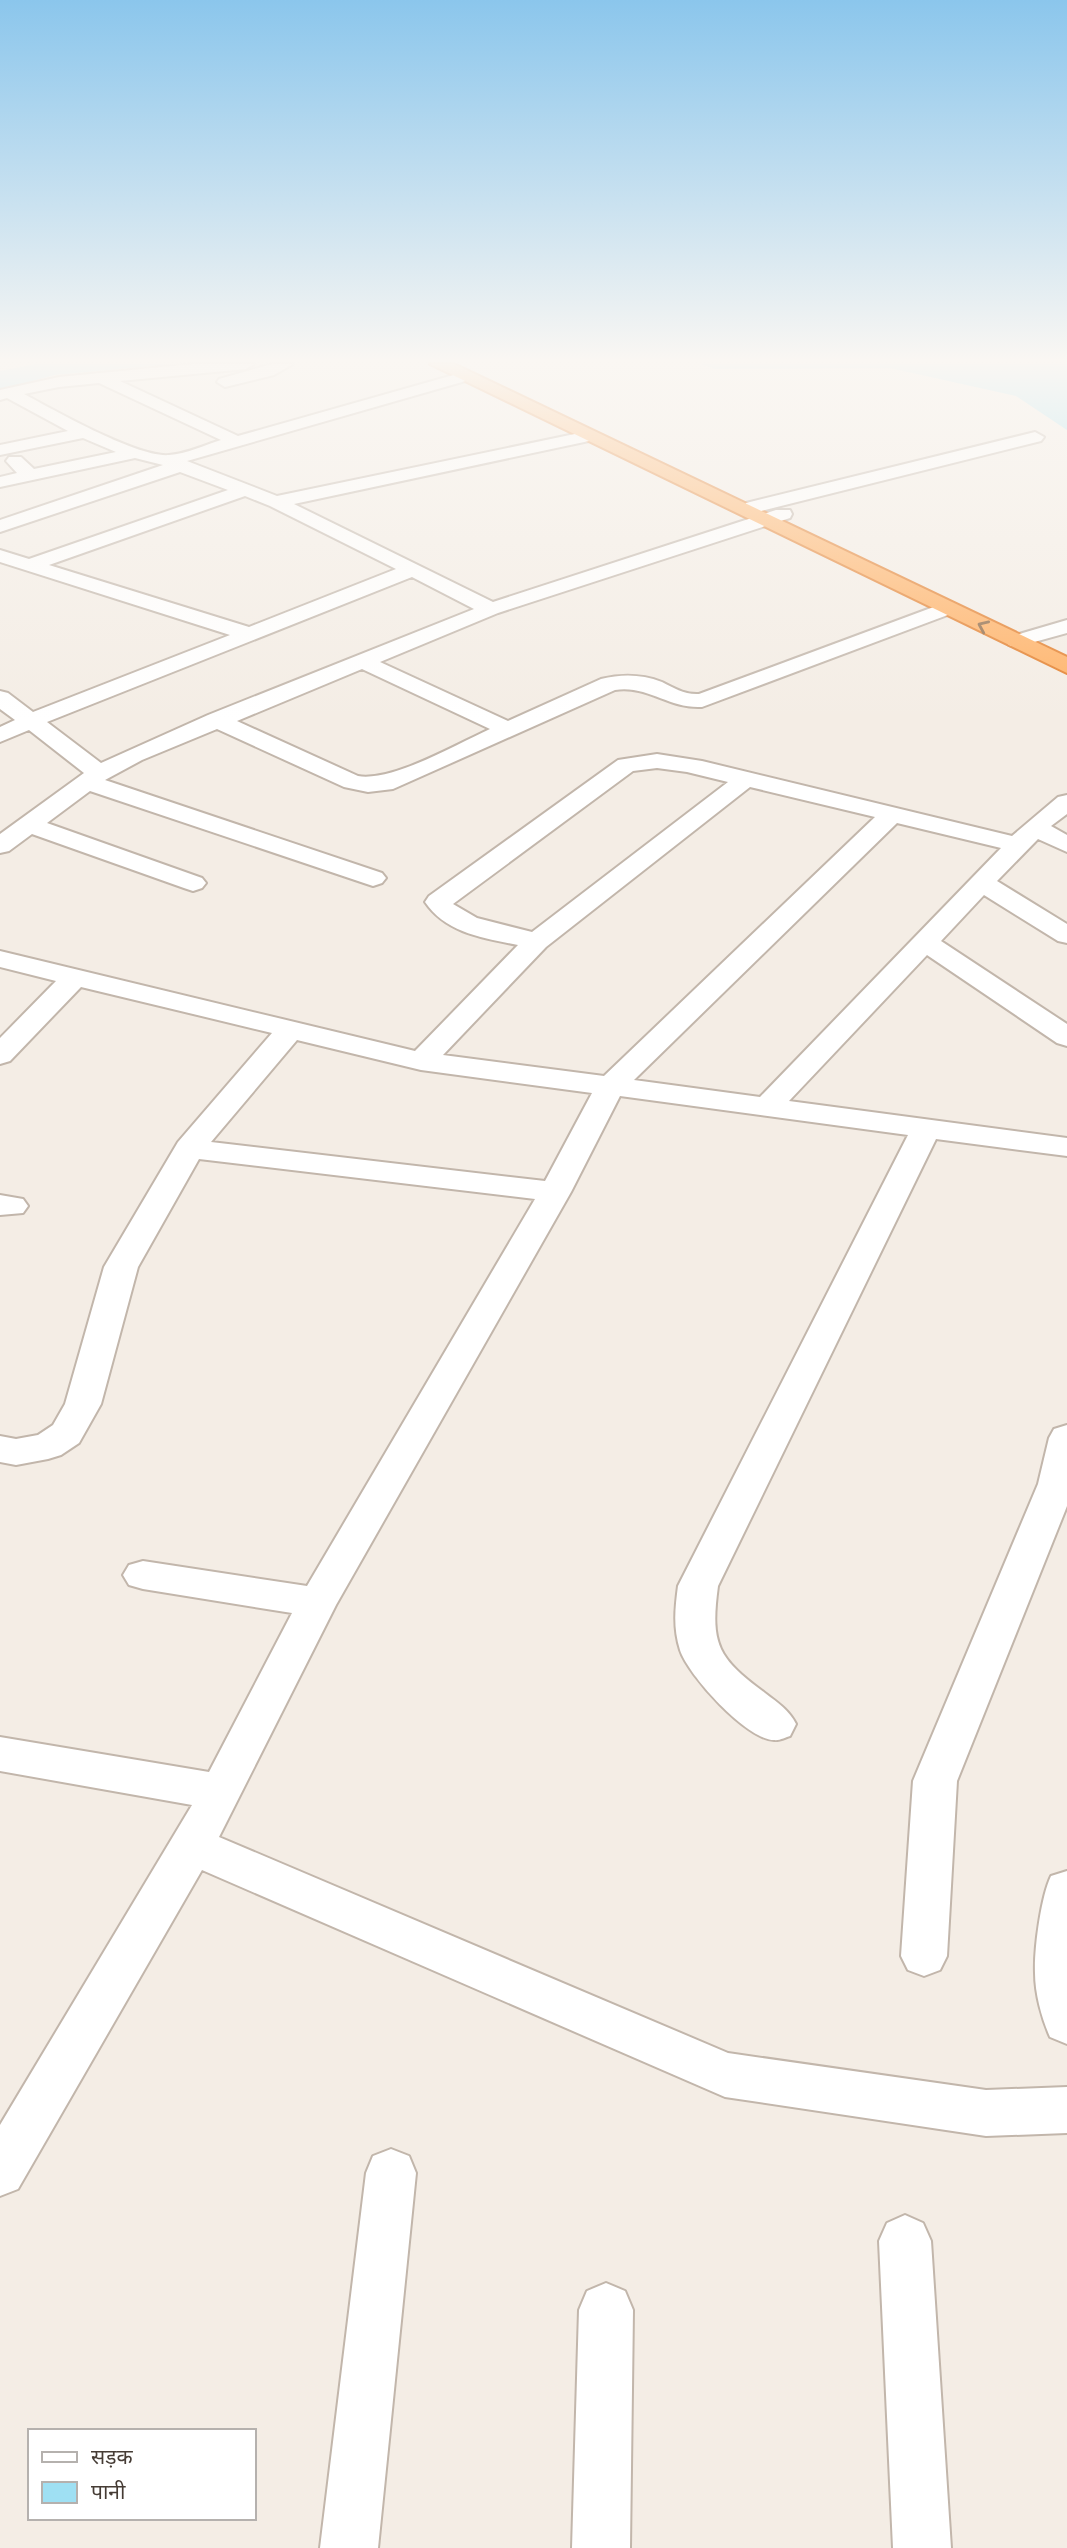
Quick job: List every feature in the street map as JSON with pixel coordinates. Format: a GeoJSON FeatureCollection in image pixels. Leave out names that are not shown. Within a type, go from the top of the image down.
{"type":"FeatureCollection","features":[{"type":"Feature","properties":{"kind":"highway"},"geometry":{"type":"LineString","coordinates":[[686,483],[740,509],[770,513],[946,609],[1067,666]]}},
{"type":"Feature","properties":{"kind":"highway"},"geometry":{"type":"LineString","coordinates":[[706,483],[1067,647]]}},
{"type":"Feature","properties":{"kind":"street"},"geometry":{"type":"LineString","coordinates":[[0,526],[120,483]]}},
{"type":"Feature","properties":{"kind":"street"},"geometry":{"type":"LineString","coordinates":[[227,483],[276,502],[491,609]]}},
{"type":"Feature","properties":{"kind":"street"},"geometry":{"type":"LineString","coordinates":[[276,502],[367,483]]}},
{"type":"Feature","properties":{"kind":"street"},"geometry":{"type":"LineString","coordinates":[[0,846],[93,778],[134,755],[216,720],[491,609],[770,513],[875,483]]}},
{"type":"Feature","properties":{"kind":"street"},"geometry":{"type":"LineString","coordinates":[[30,565],[246,490]]}},
{"type":"Feature","properties":{"kind":"street"},"geometry":{"type":"LineString","coordinates":[[0,556],[249,634]]}},
{"type":"Feature","properties":{"kind":"street"},"geometry":{"type":"LineString","coordinates":[[0,735],[412,570]]}},
{"type":"Feature","properties":{"kind":"street"},"geometry":{"type":"LineString","coordinates":[[216,720],[352,782],[368,786],[393,782],[609,684],[622,681],[643,683],[681,700],[702,700],[946,609]]}},
{"type":"Feature","properties":{"kind":"street"},"geometry":{"type":"LineString","coordinates":[[1016,641],[1067,626]]}},
{"type":"Feature","properties":{"kind":"street"},"geometry":{"type":"LineString","coordinates":[[363,662],[508,729]]}},
{"type":"Feature","properties":{"kind":"street"},"geometry":{"type":"LineString","coordinates":[[0,698],[31,721],[93,778],[373,878]]}},
{"type":"Feature","properties":{"kind":"street"},"geometry":{"type":"LineString","coordinates":[[537,942],[454,920],[443,911],[438,902],[626,765],[640,761],[671,761],[892,814],[1067,845]]}},
{"type":"Feature","properties":{"kind":"street"},"geometry":{"type":"LineString","coordinates":[[421,1061],[537,942],[746,779]]}},
{"type":"Feature","properties":{"kind":"street"},"geometry":{"type":"LineString","coordinates":[[766,1108],[1027,836],[1067,802]]}},
{"type":"Feature","properties":{"kind":"street"},"geometry":{"type":"LineString","coordinates":[[0,2172],[192,1846],[317,1602],[555,1192],[609,1088],[892,814]]}},
{"type":"Feature","properties":{"kind":"street"},"geometry":{"type":"LineString","coordinates":[[28,824],[193,883]]}},
{"type":"Feature","properties":{"kind":"street"},"geometry":{"type":"LineString","coordinates":[[982,883],[1067,935]]}},
{"type":"Feature","properties":{"kind":"street"},"geometry":{"type":"LineString","coordinates":[[925,942],[1067,1037]]}},
{"type":"Feature","properties":{"kind":"street"},"geometry":{"type":"LineString","coordinates":[[0,959],[421,1061],[1067,1147]]}},
{"type":"Feature","properties":{"kind":"street"},"geometry":{"type":"LineString","coordinates":[[0,1055],[75,977]]}},
{"type":"Feature","properties":{"kind":"street"},"geometry":{"type":"LineString","coordinates":[[0,1449],[16,1452],[48,1446],[66,1434],[83,1404],[121,1266],[189,1149],[290,1030]]}},
{"type":"Feature","properties":{"kind":"street"},"geometry":{"type":"LineString","coordinates":[[775,1724],[716,1679],[695,1642],[692,1614],[698,1586],[926,1129]]}},
{"type":"Feature","properties":{"kind":"street"},"geometry":{"type":"LineString","coordinates":[[189,1149],[555,1192]]}},
{"type":"Feature","properties":{"kind":"street"},"geometry":{"type":"LineString","coordinates":[[924,1956],[935,1781],[1057,1484],[1067,1438]]}},
{"type":"Feature","properties":{"kind":"street"},"geometry":{"type":"LineString","coordinates":[[143,1575],[317,1602]]}},
{"type":"Feature","properties":{"kind":"street"},"geometry":{"type":"LineString","coordinates":[[0,1754],[220,1792]]}},
{"type":"Feature","properties":{"kind":"street"},"geometry":{"type":"LineString","coordinates":[[192,1846],[725,2075],[986,2113],[1067,2110]]}},
{"type":"Feature","properties":{"kind":"street"},"geometry":{"type":"LineString","coordinates":[[1067,1890],[1058,1974],[1067,2022]]}},
{"type":"Feature","properties":{"kind":"street"},"geometry":{"type":"LineString","coordinates":[[349,2548],[391,2173]]}},
{"type":"Feature","properties":{"kind":"street"},"geometry":{"type":"LineString","coordinates":[[905,2241],[922,2548]]}},
{"type":"Feature","properties":{"kind":"street"},"geometry":{"type":"LineString","coordinates":[[601,2548],[607,2310]]}}]}
